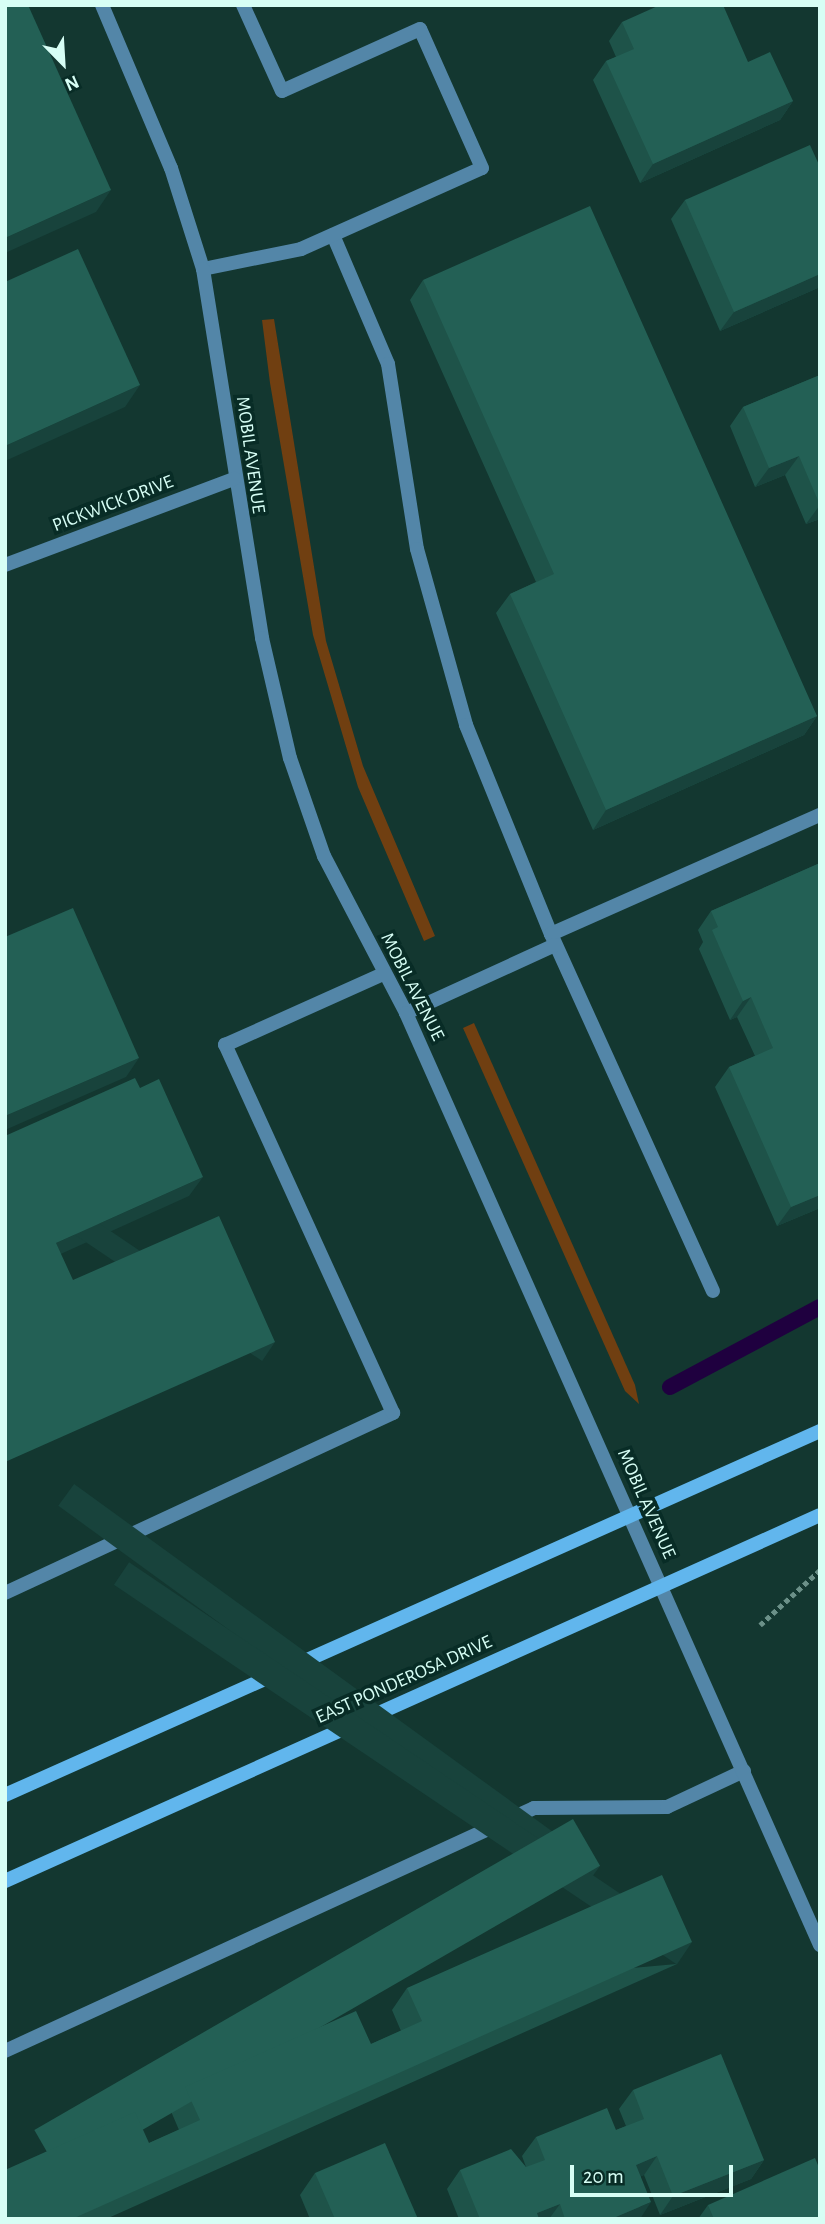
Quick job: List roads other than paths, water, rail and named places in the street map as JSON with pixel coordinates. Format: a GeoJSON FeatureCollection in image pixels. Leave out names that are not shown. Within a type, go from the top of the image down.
{"type":"FeatureCollection","features":[{"type":"Feature","properties":{"kind":"main road"},"geometry":{"type":"LineString","coordinates":[[5,1795],[820,1431]]}},
{"type":"Feature","properties":{"kind":"main road","name":"EAST PONDEROSA DRIVE"},"geometry":{"type":"LineString","coordinates":[[5,1881],[820,1515]]}},
{"type":"Feature","properties":{"kind":"street","name":"MOBIL AVENUE"},"geometry":{"type":"LineString","coordinates":[[102,5],[170,169],[203,269],[234,479],[290,758],[324,856],[383,974],[407,1013],[820,1945]]}},
{"type":"Feature","properties":{"kind":"street"},"geometry":{"type":"LineString","coordinates":[[203,269],[302,249],[482,168],[420,29],[282,91],[243,5]]}},
{"type":"Feature","properties":{"kind":"street"},"geometry":{"type":"LineString","coordinates":[[333,235],[388,365],[417,549],[456,693],[553,939],[713,1291]]}},
{"type":"Feature","properties":{"kind":"street","name":"PICKWICK DRIVE"},"geometry":{"type":"LineString","coordinates":[[5,565],[234,479]]}},
{"type":"Feature","properties":{"kind":"street"},"geometry":{"type":"LineString","coordinates":[[407,1013],[553,939],[820,815]]}},
{"type":"Feature","properties":{"kind":"street"},"geometry":{"type":"LineString","coordinates":[[5,1593],[393,1413],[225,1045],[383,974]]}},
{"type":"Feature","properties":{"kind":"street"},"geometry":{"type":"LineString","coordinates":[[5,2051],[534,1808],[667,1807],[744,1771]]}},
{"type":"Feature","properties":{"kind":"waterway"},"geometry":{"type":"LineString","coordinates":[[670,1387],[820,1307]]}}]}
